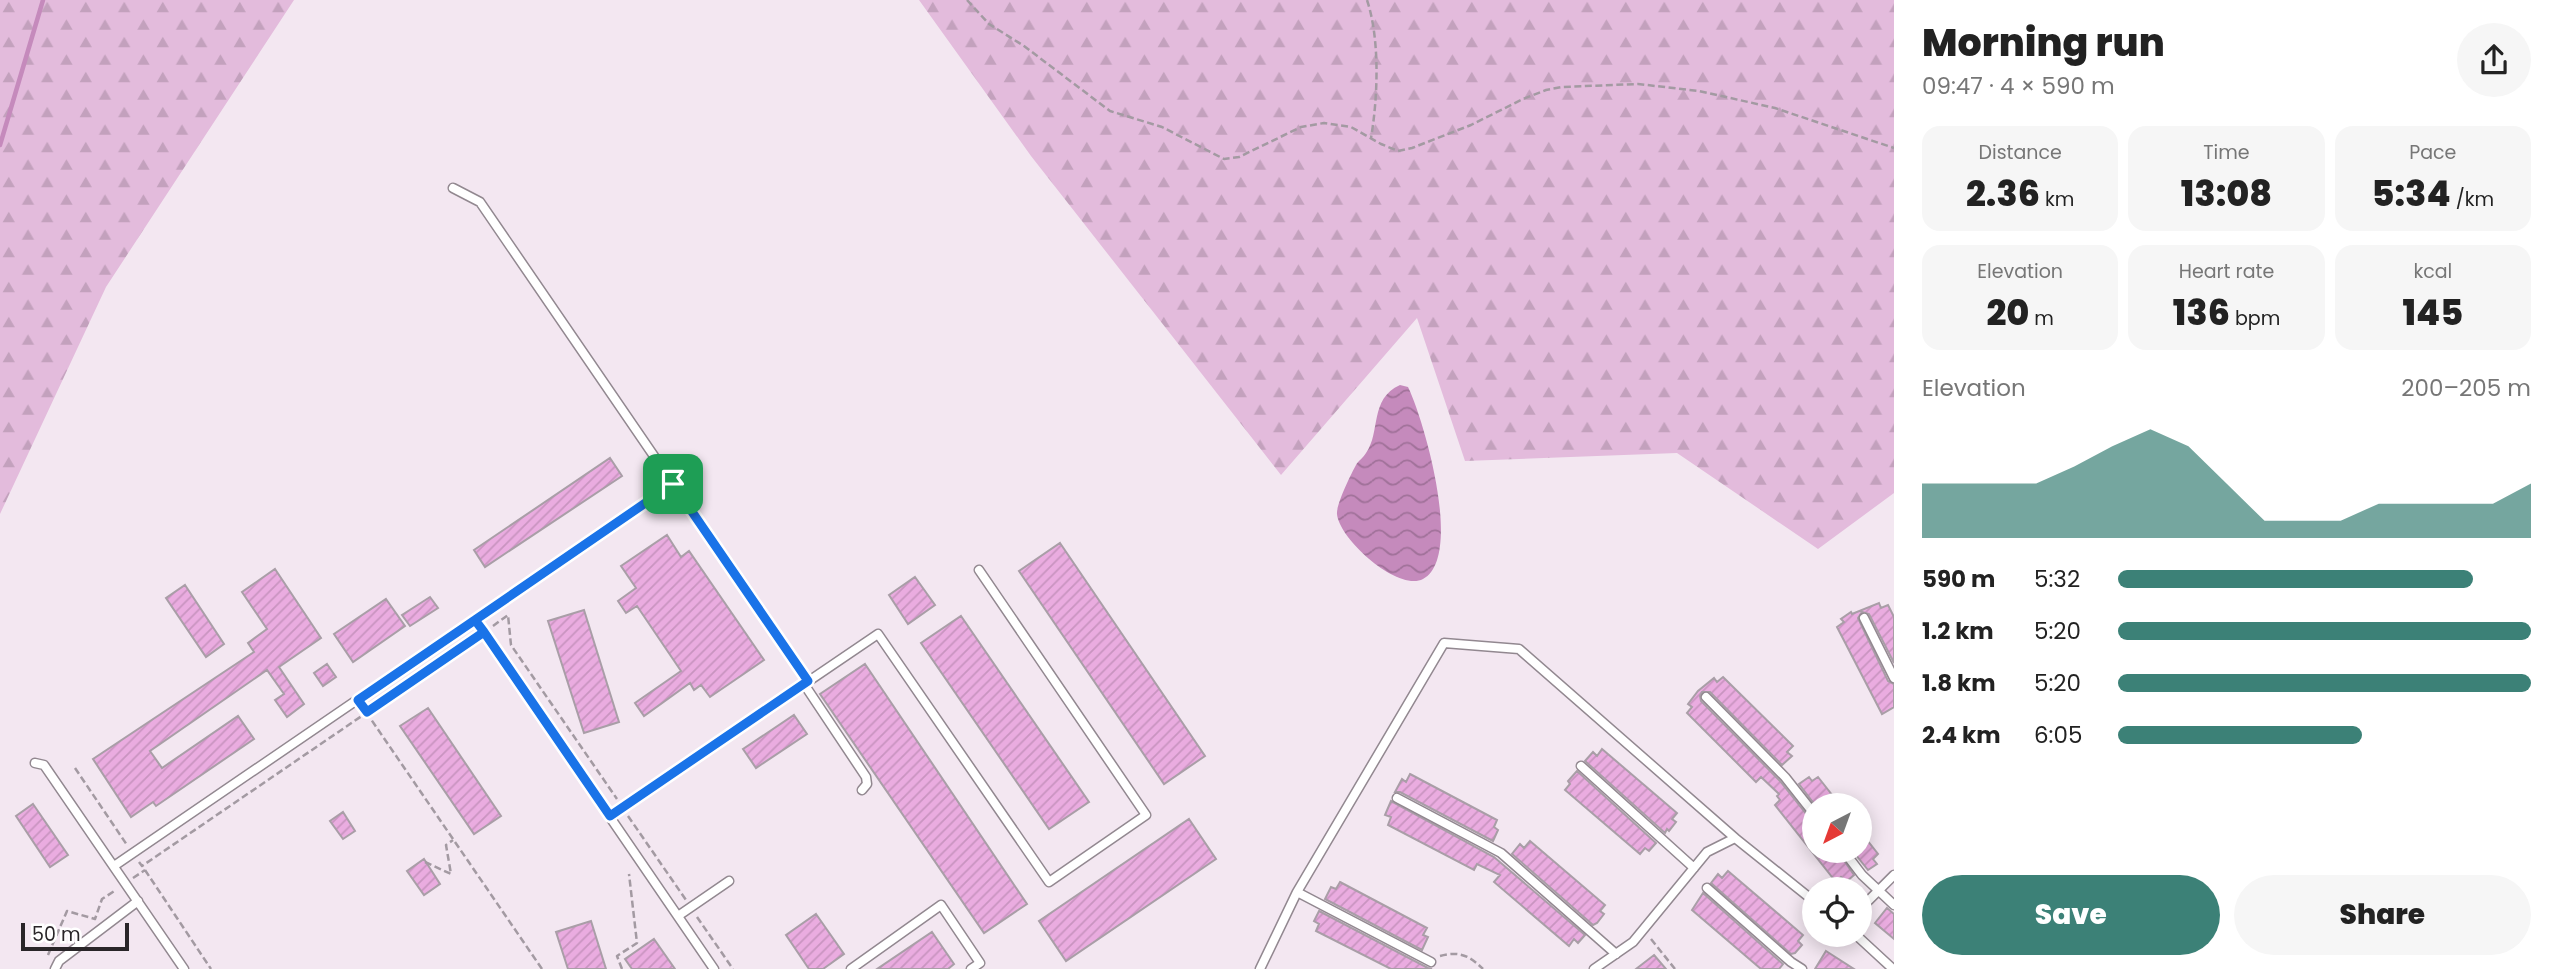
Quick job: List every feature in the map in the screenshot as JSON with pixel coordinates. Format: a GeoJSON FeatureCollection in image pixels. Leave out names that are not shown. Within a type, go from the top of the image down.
{"type":"FeatureCollection","features":[{"type":"Feature","properties":{"kind":"lane"},"geometry":{"type":"LineString","coordinates":[[453,188],[480,202],[673,484],[806,682],[866,777],[867,784],[862,790]]}},
{"type":"Feature","properties":{"kind":"lane"},"geometry":{"type":"LineString","coordinates":[[114,866],[673,484]]}},
{"type":"Feature","properties":{"kind":"lane"},"geometry":{"type":"LineString","coordinates":[[610,816],[878,634],[1049,882],[1146,815],[979,570]]}},
{"type":"Feature","properties":{"kind":"lane"},"geometry":{"type":"LineString","coordinates":[[1864,618],[1894,678]]}},
{"type":"Feature","properties":{"kind":"lane"},"geometry":{"type":"LineString","coordinates":[[475,620],[714,969]]}},
{"type":"Feature","properties":{"kind":"lane"},"geometry":{"type":"LineString","coordinates":[[1260,969],[1297,892],[1444,643],[1519,649],[1735,838],[1802,892]]}},
{"type":"Feature","properties":{"kind":"lane"},"geometry":{"type":"LineString","coordinates":[[1706,697],[1802,799]]}},
{"type":"Feature","properties":{"kind":"lane"},"geometry":{"type":"LineString","coordinates":[[35,762],[44,765],[184,969]]}},
{"type":"Feature","properties":{"kind":"lane"},"geometry":{"type":"LineString","coordinates":[[1581,766],[1694,868]]}},
{"type":"Feature","properties":{"kind":"lane"},"geometry":{"type":"LineString","coordinates":[[1397,797],[1501,853],[1616,954]]}},
{"type":"Feature","properties":{"kind":"lane"},"geometry":{"type":"LineString","coordinates":[[1594,969],[1633,942],[1707,852],[1735,838]]}},
{"type":"Feature","properties":{"kind":"lane"},"geometry":{"type":"LineString","coordinates":[[1854,863],[1894,905]]}},
{"type":"Feature","properties":{"kind":"lane"},"geometry":{"type":"LineString","coordinates":[[1872,897],[1894,875]]}},
{"type":"Feature","properties":{"kind":"lane"},"geometry":{"type":"LineString","coordinates":[[678,916],[729,881]]}},
{"type":"Feature","properties":{"kind":"lane"},"geometry":{"type":"LineString","coordinates":[[1707,888],[1802,969]]}},
{"type":"Feature","properties":{"kind":"lane"},"geometry":{"type":"LineString","coordinates":[[1297,892],[1431,962]]}},
{"type":"Feature","properties":{"kind":"lane"},"geometry":{"type":"LineString","coordinates":[[55,969],[59,961],[138,901]]}},
{"type":"Feature","properties":{"kind":"lane"},"geometry":{"type":"LineString","coordinates":[[850,969],[941,905],[980,963],[971,969]]}},
{"type":"Feature","properties":{"kind":"lane"},"geometry":{"type":"LineString","coordinates":[[1869,947],[1893,969]]}},
{"type":"Feature","properties":{"kind":"path"},"geometry":{"type":"LineString","coordinates":[[967,0],[989,24],[1024,46],[1110,111],[1162,127],[1217,156],[1235,159],[1312,124],[1350,127],[1398,151],[1471,125],[1546,90],[1638,83],[1699,91],[1774,108],[1894,148]]}},
{"type":"Feature","properties":{"kind":"path"},"geometry":{"type":"LineString","coordinates":[[1367,0],[1372,17],[1377,102],[1371,138]]}},
{"type":"Feature","properties":{"kind":"path"},"geometry":{"type":"LineString","coordinates":[[48,955],[67,911],[95,919],[102,899],[143,868],[508,615],[511,645],[733,969]]}},
{"type":"Feature","properties":{"kind":"path"},"geometry":{"type":"LineString","coordinates":[[358,700],[542,969]]}},
{"type":"Feature","properties":{"kind":"path"},"geometry":{"type":"LineString","coordinates":[[75,768],[211,969]]}},
{"type":"Feature","properties":{"kind":"path"},"geometry":{"type":"LineString","coordinates":[[425,862],[451,874],[446,845],[454,839]]}},
{"type":"Feature","properties":{"kind":"path"},"geometry":{"type":"LineString","coordinates":[[622,969],[617,956],[638,943],[629,874]]}},
{"type":"Feature","properties":{"kind":"path"},"geometry":{"type":"LineString","coordinates":[[1643,930],[1675,969]]}},
{"type":"Feature","properties":{"kind":"green space"},"geometry":{"type":"Polygon","coordinates":[[[0,0],[294,0],[106,287],[0,514],[0,0]]]}},
{"type":"Feature","properties":{"kind":"green space"},"geometry":{"type":"Polygon","coordinates":[[[919,0],[1894,0],[1894,493],[1818,549],[1677,453],[1465,461],[1417,318],[1281,475],[1031,156],[919,0]]]}},
{"type":"Feature","properties":{"kind":"water"},"geometry":{"type":"Polygon","coordinates":[[[1400,385],[1408,387],[1423,428],[1437,487],[1440,517],[1440,544],[1435,566],[1423,579],[1412,581],[1399,578],[1371,561],[1348,537],[1337,514],[1351,475],[1370,445],[1380,407],[1390,391],[1400,385]]]}},
{"type":"Feature","properties":{"kind":"building"},"geometry":{"type":"Polygon","coordinates":[[[610,458],[622,476],[485,567],[474,550],[610,458]]]}},
{"type":"Feature","properties":{"kind":"building"},"geometry":{"type":"Polygon","coordinates":[[[667,535],[681,557],[689,551],[764,660],[710,697],[701,685],[694,690],[690,683],[644,716],[635,703],[681,671],[637,606],[626,613],[618,601],[636,588],[621,566],[667,535]]]}},
{"type":"Feature","properties":{"kind":"building"},"geometry":{"type":"Polygon","coordinates":[[[1060,543],[1205,756],[1164,784],[1019,571],[1060,543]]]}},
{"type":"Feature","properties":{"kind":"building"},"geometry":{"type":"Polygon","coordinates":[[[275,569],[321,638],[279,667],[304,704],[287,717],[275,700],[284,694],[267,670],[150,751],[162,768],[238,716],[254,739],[156,806],[153,802],[131,817],[93,759],[254,652],[248,643],[267,629],[242,592],[275,569]]]}},
{"type":"Feature","properties":{"kind":"building"},"geometry":{"type":"Polygon","coordinates":[[[915,577],[935,605],[908,624],[889,595],[915,577]]]}},
{"type":"Feature","properties":{"kind":"building"},"geometry":{"type":"Polygon","coordinates":[[[185,585],[224,644],[206,657],[166,598],[185,585]]]}},
{"type":"Feature","properties":{"kind":"building"},"geometry":{"type":"Polygon","coordinates":[[[430,597],[438,608],[410,626],[402,615],[430,597]]]}},
{"type":"Feature","properties":{"kind":"building"},"geometry":{"type":"Polygon","coordinates":[[[386,599],[405,626],[353,662],[334,634],[386,599]]]}},
{"type":"Feature","properties":{"kind":"building"},"geometry":{"type":"Polygon","coordinates":[[[1879,603],[1881,608],[1888,605],[1894,617],[1894,663],[1869,614],[1862,612],[1858,618],[1888,681],[1894,684],[1894,707],[1882,714],[1837,627],[1844,622],[1841,619],[1851,612],[1852,614],[1879,603]]]}},
{"type":"Feature","properties":{"kind":"building"},"geometry":{"type":"Polygon","coordinates":[[[584,610],[619,722],[584,733],[548,621],[584,610]]]}},
{"type":"Feature","properties":{"kind":"building"},"geometry":{"type":"Polygon","coordinates":[[[961,616],[1089,802],[1049,829],[921,643],[961,616]]]}},
{"type":"Feature","properties":{"kind":"building"},"geometry":{"type":"Polygon","coordinates":[[[327,664],[336,677],[323,686],[314,673],[327,664]]]}},
{"type":"Feature","properties":{"kind":"building"},"geometry":{"type":"Polygon","coordinates":[[[865,664],[1027,904],[984,933],[820,694],[865,664]]]}},
{"type":"Feature","properties":{"kind":"building"},"geometry":{"type":"Polygon","coordinates":[[[1723,677],[1793,746],[1787,752],[1792,756],[1782,765],[1710,692],[1702,692],[1701,701],[1780,781],[1802,809],[1802,839],[1775,805],[1780,800],[1777,796],[1779,794],[1761,777],[1756,782],[1687,713],[1692,707],[1688,704],[1698,691],[1714,678],[1717,682],[1723,677]]]}},
{"type":"Feature","properties":{"kind":"building"},"geometry":{"type":"Polygon","coordinates":[[[428,708],[501,816],[474,834],[400,726],[428,708]]]}},
{"type":"Feature","properties":{"kind":"building"},"geometry":{"type":"Polygon","coordinates":[[[794,715],[807,734],[756,768],[743,749],[794,715]]]}},
{"type":"Feature","properties":{"kind":"building"},"geometry":{"type":"Polygon","coordinates":[[[1602,749],[1677,813],[1672,819],[1676,822],[1669,831],[1667,829],[1665,833],[1585,761],[1593,752],[1597,756],[1602,749]]]}},
{"type":"Feature","properties":{"kind":"building"},"geometry":{"type":"Polygon","coordinates":[[[1577,771],[1656,843],[1649,851],[1645,848],[1640,854],[1565,790],[1570,784],[1568,781],[1577,771]]]}},
{"type":"Feature","properties":{"kind":"building"},"geometry":{"type":"Polygon","coordinates":[[[1410,774],[1497,820],[1494,827],[1498,830],[1493,841],[1400,792],[1395,792],[1402,779],[1406,782],[1410,774]]]}},
{"type":"Feature","properties":{"kind":"building"},"geometry":{"type":"Polygon","coordinates":[[[1809,777],[1812,781],[1818,777],[1831,793],[1806,793],[1799,784],[1809,777]]]}},
{"type":"Feature","properties":{"kind":"building"},"geometry":{"type":"Polygon","coordinates":[[[1391,801],[1494,857],[1585,935],[1578,943],[1574,939],[1569,946],[1494,882],[1500,875],[1477,864],[1474,870],[1388,825],[1391,817],[1385,815],[1391,801]]]}},
{"type":"Feature","properties":{"kind":"building"},"geometry":{"type":"Polygon","coordinates":[[[33,804],[68,855],[50,867],[16,816],[33,804]]]}},
{"type":"Feature","properties":{"kind":"building"},"geometry":{"type":"Polygon","coordinates":[[[343,812],[355,831],[343,839],[330,821],[343,812]]]}},
{"type":"Feature","properties":{"kind":"building"},"geometry":{"type":"Polygon","coordinates":[[[1189,819],[1216,859],[1066,961],[1039,921],[1189,819]]]}},
{"type":"Feature","properties":{"kind":"building"},"geometry":{"type":"Polygon","coordinates":[[[1530,841],[1605,905],[1600,911],[1604,914],[1597,923],[1593,925],[1512,854],[1520,844],[1524,848],[1530,841]]]}},
{"type":"Feature","properties":{"kind":"building"},"geometry":{"type":"Polygon","coordinates":[[[1872,846],[1878,854],[1873,859],[1877,864],[1868,870],[1862,863],[1872,863],[1872,846]]]}},
{"type":"Feature","properties":{"kind":"building"},"geometry":{"type":"Polygon","coordinates":[[[424,859],[440,884],[424,895],[407,871],[424,859]]]}},
{"type":"Feature","properties":{"kind":"building"},"geometry":{"type":"Polygon","coordinates":[[[1821,863],[1846,863],[1854,875],[1852,877],[1832,877],[1821,863]]]}},
{"type":"Feature","properties":{"kind":"building"},"geometry":{"type":"Polygon","coordinates":[[[1728,871],[1802,934],[1798,941],[1802,945],[1795,953],[1791,954],[1711,883],[1718,874],[1722,878],[1728,871]]]}},
{"type":"Feature","properties":{"kind":"building"},"geometry":{"type":"Polygon","coordinates":[[[1340,882],[1427,928],[1423,935],[1428,937],[1422,950],[1325,899],[1331,887],[1336,889],[1340,882]]]}},
{"type":"Feature","properties":{"kind":"building"},"geometry":{"type":"Polygon","coordinates":[[[1703,893],[1783,964],[1779,969],[1761,969],[1692,910],[1703,893]]]}},
{"type":"Feature","properties":{"kind":"building"},"geometry":{"type":"Polygon","coordinates":[[[1887,908],[1894,914],[1894,939],[1875,923],[1887,908]]]}},
{"type":"Feature","properties":{"kind":"building"},"geometry":{"type":"Polygon","coordinates":[[[1319,911],[1432,969],[1391,969],[1316,931],[1319,924],[1314,921],[1319,911]]]}},
{"type":"Feature","properties":{"kind":"building"},"geometry":{"type":"Polygon","coordinates":[[[816,914],[844,954],[823,969],[809,969],[786,935],[816,914]]]}},
{"type":"Feature","properties":{"kind":"building"},"geometry":{"type":"Polygon","coordinates":[[[591,921],[606,969],[568,969],[556,932],[591,921]]]}},
{"type":"Feature","properties":{"kind":"building"},"geometry":{"type":"Polygon","coordinates":[[[932,932],[954,964],[948,969],[877,969],[932,932]]]}},
{"type":"Feature","properties":{"kind":"building"},"geometry":{"type":"Polygon","coordinates":[[[654,939],[675,969],[632,969],[625,959],[654,939]]]}},
{"type":"Feature","properties":{"kind":"building"},"geometry":{"type":"Polygon","coordinates":[[[1826,951],[1854,969],[1815,969],[1826,951]]]}},
{"type":"Feature","properties":{"kind":"building"},"geometry":{"type":"Polygon","coordinates":[[[1654,955],[1666,969],[1636,969],[1654,955]]]}},
{"type":"Feature","properties":{"kind":"waterway"},"geometry":{"type":"LineString","coordinates":[[0,145],[43,0]]}},
{"type":"Feature","properties":{"kind":"route"},"geometry":{"type":"LineString","coordinates":[[673,484],[475,620],[484,632],[367,712],[358,700],[475,620],[484,632],[610,816],[808,681],[673,484]]}}]}
